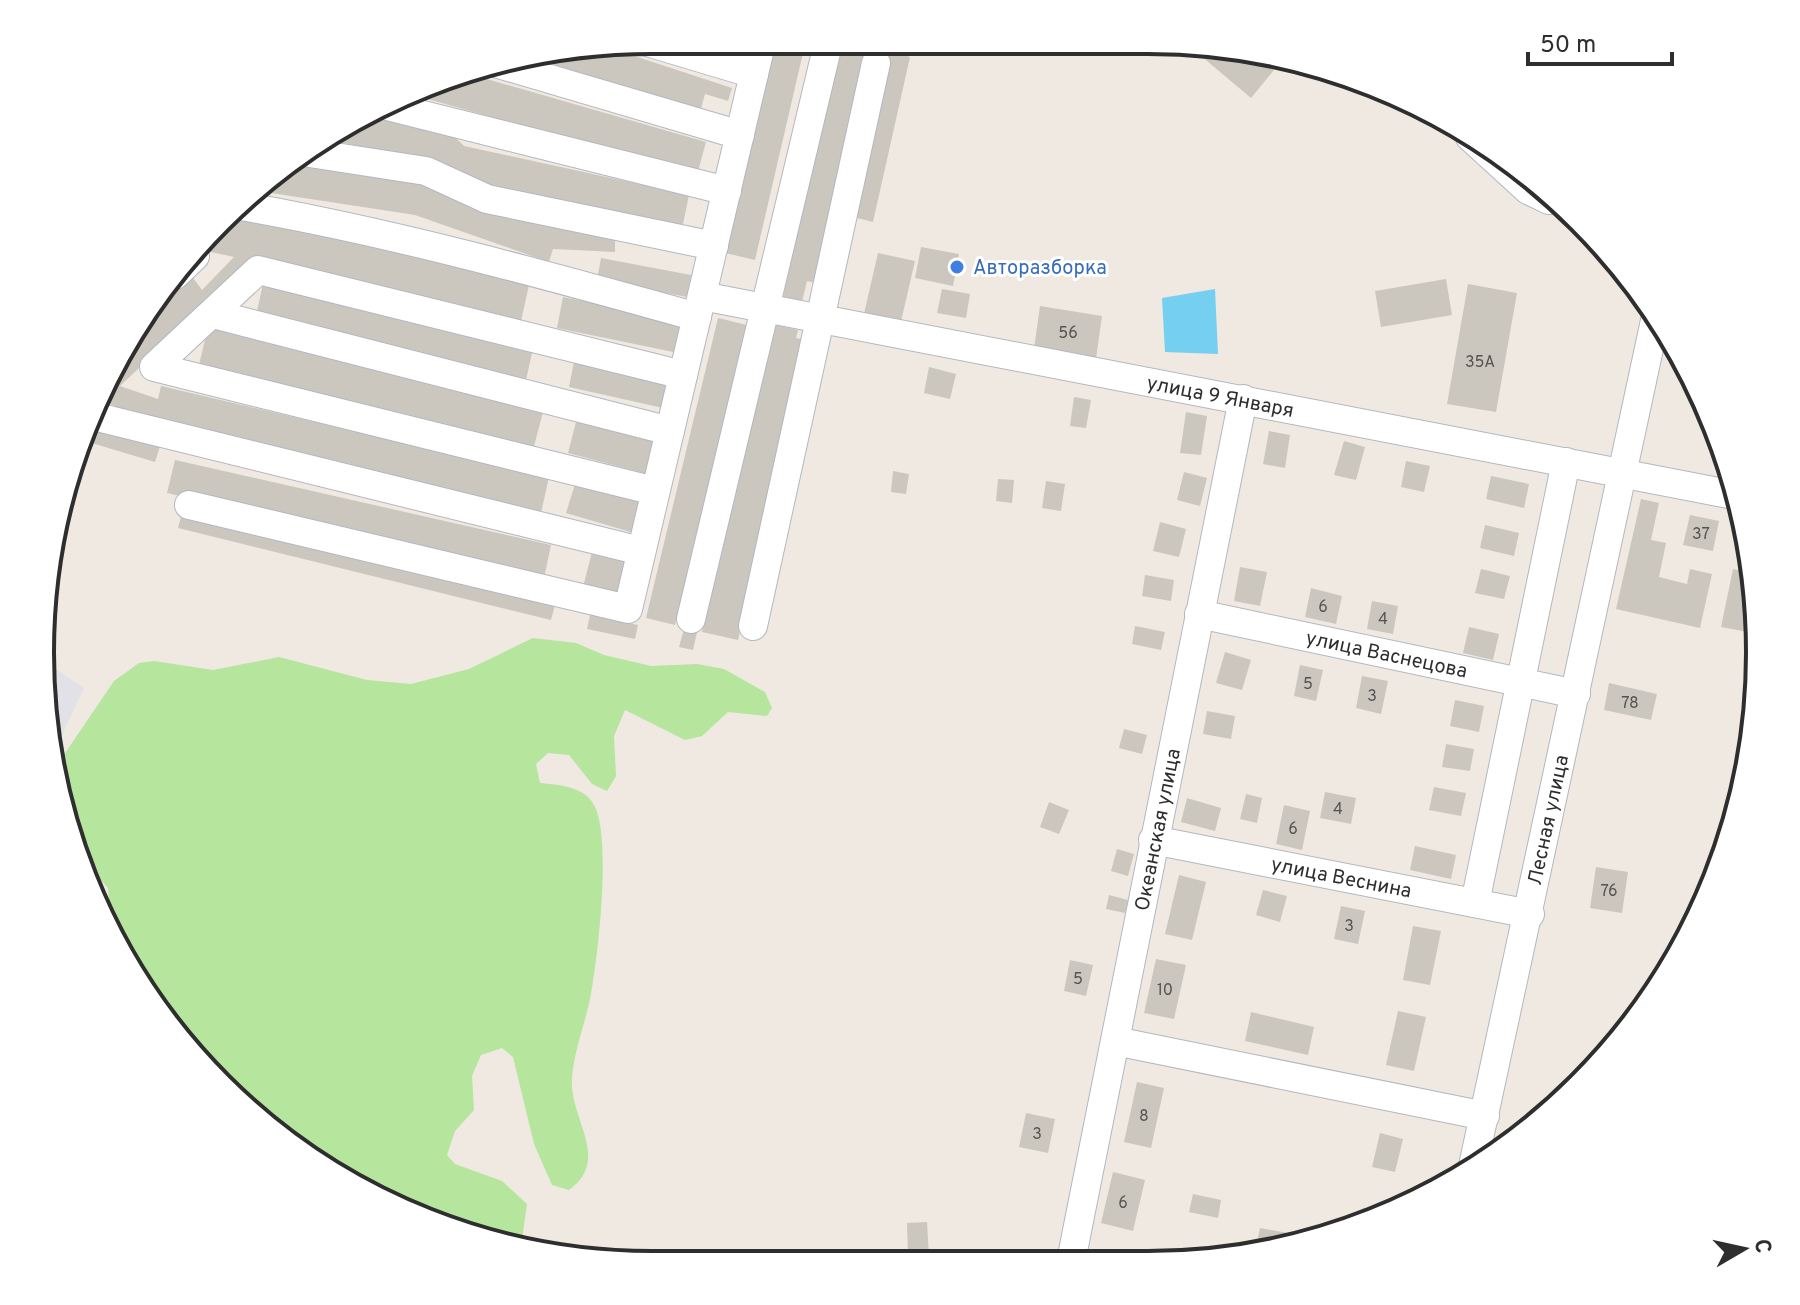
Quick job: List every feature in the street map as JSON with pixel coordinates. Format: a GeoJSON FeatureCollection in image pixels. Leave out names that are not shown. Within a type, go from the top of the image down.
{"type":"FeatureCollection","features":[{"type":"Feature","properties":{"kind":"street"},"geometry":{"type":"LineString","coordinates":[[687,54],[754,74]]}},
{"type":"Feature","properties":{"kind":"street"},"geometry":{"type":"LineString","coordinates":[[189,505],[628,609],[759,54]]}},
{"type":"Feature","properties":{"kind":"street"},"geometry":{"type":"LineString","coordinates":[[691,619],[826,54]]}},
{"type":"Feature","properties":{"kind":"street"},"geometry":{"type":"LineString","coordinates":[[753,626],[876,63]]}},
{"type":"Feature","properties":{"kind":"street"},"geometry":{"type":"LineString","coordinates":[[518,70],[740,135]]}},
{"type":"Feature","properties":{"kind":"street"},"geometry":{"type":"LineString","coordinates":[[402,110],[727,191]]}},
{"type":"Feature","properties":{"kind":"street"},"geometry":{"type":"LineString","coordinates":[[320,155],[426,171],[487,199],[714,246]]}},
{"type":"Feature","properties":{"kind":"street","name":"улица 9 Января"},"geometry":{"type":"LineString","coordinates":[[253,208],[314,218],[699,307],[767,309],[1724,493]]}},
{"type":"Feature","properties":{"kind":"street"},"geometry":{"type":"LineString","coordinates":[[655,491],[154,367],[258,270],[683,375]]}},
{"type":"Feature","properties":{"kind":"street"},"geometry":{"type":"LineString","coordinates":[[213,314],[670,431]]}},
{"type":"Feature","properties":{"kind":"street","name":"Лесная улица"},"geometry":{"type":"LineString","coordinates":[[1476,1152],[1530,914],[1653,332]]}},
{"type":"Feature","properties":{"kind":"street","name":"Океанская улица"},"geometry":{"type":"LineString","coordinates":[[1073,1251],[1243,399]]}},
{"type":"Feature","properties":{"kind":"street"},"geometry":{"type":"LineString","coordinates":[[102,418],[641,551]]}},
{"type":"Feature","properties":{"kind":"street"},"geometry":{"type":"LineString","coordinates":[[1475,903],[1566,462]]}},
{"type":"Feature","properties":{"kind":"street","name":"улица Васнецова"},"geometry":{"type":"LineString","coordinates":[[1199,614],[1576,694]]}},
{"type":"Feature","properties":{"kind":"street","name":"улица Веснина"},"geometry":{"type":"LineString","coordinates":[[1153,840],[1530,914]]}},
{"type":"Feature","properties":{"kind":"street"},"geometry":{"type":"LineString","coordinates":[[1115,1041],[1485,1116]]}},
{"type":"Feature","properties":{"kind":"shaded area"},"geometry":{"type":"Polygon","coordinates":[[[54,668],[84,688],[60,738],[54,668]]]}},
{"type":"Feature","properties":{"kind":"green space"},"geometry":{"type":"Polygon","coordinates":[[[533,638],[576,643],[604,655],[651,666],[697,664],[724,669],[765,692],[772,708],[767,716],[728,712],[702,736],[685,740],[625,710],[614,736],[616,776],[607,791],[592,784],[569,755],[548,753],[536,764],[540,783],[578,790],[590,799],[599,821],[602,843],[602,897],[597,952],[572,1078],[576,1109],[586,1138],[587,1165],[581,1178],[569,1190],[552,1185],[534,1144],[513,1057],[502,1048],[481,1055],[472,1076],[474,1110],[455,1131],[447,1155],[455,1164],[502,1181],[527,1204],[522,1236],[423,1205],[353,1171],[288,1127],[229,1076],[178,1017],[134,952],[109,902],[108,888],[98,876],[86,845],[64,755],[114,681],[139,663],[154,661],[213,670],[279,657],[367,680],[411,684],[469,669],[533,638]]]}},
{"type":"Feature","properties":{"kind":"water"},"geometry":{"type":"Polygon","coordinates":[[[1215,289],[1218,354],[1165,352],[1162,298],[1215,289]]]}},
{"type":"Feature","properties":{"kind":"building"},"geometry":{"type":"Polygon","coordinates":[[[767,54],[803,54],[755,260],[721,252],[767,54]]]}},
{"type":"Feature","properties":{"kind":"building"},"geometry":{"type":"Polygon","coordinates":[[[837,54],[874,54],[824,285],[807,281],[802,302],[783,298],[837,54]]]}},
{"type":"Feature","properties":{"kind":"building"},"geometry":{"type":"Polygon","coordinates":[[[908,54],[910,57],[873,222],[853,217],[889,57],[885,56],[908,54]]]}},
{"type":"Feature","properties":{"kind":"building"},"geometry":{"type":"Polygon","coordinates":[[[630,55],[732,88],[728,101],[705,94],[700,112],[551,63],[630,55]]]}},
{"type":"Feature","properties":{"kind":"building"},"geometry":{"type":"Polygon","coordinates":[[[1202,57],[1271,68],[1274,70],[1251,98],[1202,57]]]}},
{"type":"Feature","properties":{"kind":"building"},"geometry":{"type":"Polygon","coordinates":[[[484,78],[706,142],[697,175],[426,99],[484,78]]]}},
{"type":"Feature","properties":{"kind":"building"},"geometry":{"type":"Polygon","coordinates":[[[388,116],[445,127],[464,146],[689,195],[682,229],[456,179],[438,161],[340,142],[388,116]]]}},
{"type":"Feature","properties":{"kind":"building"},"geometry":{"type":"Polygon","coordinates":[[[308,164],[424,182],[560,229],[615,232],[615,252],[553,249],[549,262],[415,215],[270,193],[308,164]]]}},
{"type":"Feature","properties":{"kind":"building"},"geometry":{"type":"Polygon","coordinates":[[[242,217],[291,226],[529,285],[521,321],[254,259],[120,386],[158,399],[161,386],[549,477],[541,513],[152,422],[109,404],[134,353],[190,274],[202,290],[234,257],[209,251],[242,217]]]}},
{"type":"Feature","properties":{"kind":"building"},"geometry":{"type":"Polygon","coordinates":[[[921,247],[959,254],[953,286],[915,278],[921,247]]]}},
{"type":"Feature","properties":{"kind":"building"},"geometry":{"type":"Polygon","coordinates":[[[878,253],[915,261],[900,326],[863,318],[878,253]]]}},
{"type":"Feature","properties":{"kind":"building"},"geometry":{"type":"Polygon","coordinates":[[[601,258],[691,275],[687,297],[597,280],[601,258]]]}},
{"type":"Feature","properties":{"kind":"building"},"geometry":{"type":"Polygon","coordinates":[[[264,279],[534,344],[526,380],[256,316],[264,279]]]}},
{"type":"Feature","properties":{"kind":"building"},"geometry":{"type":"Polygon","coordinates":[[[1446,279],[1452,315],[1381,327],[1375,291],[1446,279]]]}},
{"type":"Feature","properties":{"kind":"building"},"geometry":{"type":"Polygon","coordinates":[[[1468,284],[1517,293],[1496,412],[1447,404],[1468,284]]]}},
{"type":"Feature","properties":{"kind":"building"},"geometry":{"type":"Polygon","coordinates":[[[942,289],[970,294],[966,318],[937,313],[942,289]]]}},
{"type":"Feature","properties":{"kind":"building"},"geometry":{"type":"Polygon","coordinates":[[[563,297],[685,322],[678,353],[557,328],[563,297]]]}},
{"type":"Feature","properties":{"kind":"building"},"geometry":{"type":"Polygon","coordinates":[[[1040,306],[1102,316],[1096,359],[1034,349],[1040,306]]]}},
{"type":"Feature","properties":{"kind":"building"},"geometry":{"type":"Polygon","coordinates":[[[718,318],[747,325],[675,625],[646,618],[718,318]]]}},
{"type":"Feature","properties":{"kind":"building"},"geometry":{"type":"Polygon","coordinates":[[[776,325],[798,330],[796,338],[810,341],[738,640],[702,632],[776,325]]]}},
{"type":"Feature","properties":{"kind":"building"},"geometry":{"type":"Polygon","coordinates":[[[208,327],[543,412],[533,450],[199,365],[208,327]]]}},
{"type":"Feature","properties":{"kind":"building"},"geometry":{"type":"Polygon","coordinates":[[[575,357],[669,379],[663,408],[569,387],[575,357]]]}},
{"type":"Feature","properties":{"kind":"building"},"geometry":{"type":"Polygon","coordinates":[[[929,367],[956,374],[950,399],[924,393],[929,367]]]}},
{"type":"Feature","properties":{"kind":"building"},"geometry":{"type":"Polygon","coordinates":[[[1074,397],[1091,400],[1086,428],[1070,426],[1074,397]]]}},
{"type":"Feature","properties":{"kind":"building"},"geometry":{"type":"Polygon","coordinates":[[[1186,412],[1207,416],[1201,455],[1180,453],[1186,412]]]}},
{"type":"Feature","properties":{"kind":"building"},"geometry":{"type":"Polygon","coordinates":[[[577,418],[660,440],[651,475],[568,453],[577,418]]]}},
{"type":"Feature","properties":{"kind":"building"},"geometry":{"type":"Polygon","coordinates":[[[99,425],[161,443],[155,462],[92,443],[99,425]]]}},
{"type":"Feature","properties":{"kind":"building"},"geometry":{"type":"Polygon","coordinates":[[[1269,431],[1290,435],[1285,468],[1263,464],[1269,431]]]}},
{"type":"Feature","properties":{"kind":"building"},"geometry":{"type":"Polygon","coordinates":[[[1344,441],[1365,447],[1356,480],[1334,475],[1344,441]]]}},
{"type":"Feature","properties":{"kind":"building"},"geometry":{"type":"Polygon","coordinates":[[[175,460],[551,545],[544,578],[167,493],[175,460]]]}},
{"type":"Feature","properties":{"kind":"building"},"geometry":{"type":"Polygon","coordinates":[[[1406,461],[1430,466],[1424,492],[1401,487],[1406,461]]]}},
{"type":"Feature","properties":{"kind":"building"},"geometry":{"type":"Polygon","coordinates":[[[893,471],[909,474],[906,494],[891,492],[893,471]]]}},
{"type":"Feature","properties":{"kind":"building"},"geometry":{"type":"Polygon","coordinates":[[[1184,472],[1207,478],[1200,506],[1177,500],[1184,472]]]}},
{"type":"Feature","properties":{"kind":"building"},"geometry":{"type":"Polygon","coordinates":[[[1491,476],[1529,484],[1524,508],[1486,499],[1491,476]]]}},
{"type":"Feature","properties":{"kind":"building"},"geometry":{"type":"Polygon","coordinates":[[[998,479],[1014,480],[1012,503],[996,501],[998,479]]]}},
{"type":"Feature","properties":{"kind":"building"},"geometry":{"type":"Polygon","coordinates":[[[576,481],[644,502],[634,533],[566,513],[576,481]]]}},
{"type":"Feature","properties":{"kind":"building"},"geometry":{"type":"Polygon","coordinates":[[[1046,481],[1065,484],[1061,511],[1042,508],[1046,481]]]}},
{"type":"Feature","properties":{"kind":"building"},"geometry":{"type":"Polygon","coordinates":[[[1641,499],[1659,503],[1651,540],[1666,543],[1659,577],[1687,584],[1690,569],[1712,574],[1700,628],[1616,609],[1641,499]]]}},
{"type":"Feature","properties":{"kind":"building"},"geometry":{"type":"Polygon","coordinates":[[[183,509],[556,601],[551,620],[178,528],[183,509]]]}},
{"type":"Feature","properties":{"kind":"building"},"geometry":{"type":"Polygon","coordinates":[[[1690,515],[1719,521],[1713,551],[1683,545],[1690,515]]]}},
{"type":"Feature","properties":{"kind":"building"},"geometry":{"type":"Polygon","coordinates":[[[1160,522],[1186,529],[1179,557],[1153,551],[1160,522]]]}},
{"type":"Feature","properties":{"kind":"building"},"geometry":{"type":"Polygon","coordinates":[[[1485,525],[1519,533],[1514,556],[1480,548],[1485,525]]]}},
{"type":"Feature","properties":{"kind":"building"},"geometry":{"type":"Polygon","coordinates":[[[592,552],[633,563],[623,598],[583,587],[592,552]]]}},
{"type":"Feature","properties":{"kind":"building"},"geometry":{"type":"Polygon","coordinates":[[[1240,567],[1267,572],[1260,606],[1234,601],[1240,567]]]}},
{"type":"Feature","properties":{"kind":"building"},"geometry":{"type":"Polygon","coordinates":[[[1481,569],[1510,576],[1504,599],[1475,593],[1481,569]]]}},
{"type":"Feature","properties":{"kind":"building"},"geometry":{"type":"Polygon","coordinates":[[[1733,569],[1740,571],[1745,632],[1721,627],[1733,569]]]}},
{"type":"Feature","properties":{"kind":"building"},"geometry":{"type":"Polygon","coordinates":[[[1145,575],[1174,580],[1171,601],[1142,596],[1145,575]]]}},
{"type":"Feature","properties":{"kind":"building"},"geometry":{"type":"Polygon","coordinates":[[[1311,588],[1342,596],[1336,624],[1305,617],[1311,588]]]}},
{"type":"Feature","properties":{"kind":"building"},"geometry":{"type":"Polygon","coordinates":[[[1372,601],[1398,606],[1393,634],[1367,629],[1372,601]]]}},
{"type":"Feature","properties":{"kind":"building"},"geometry":{"type":"Polygon","coordinates":[[[590,615],[638,625],[635,639],[587,629],[590,615]]]}},
{"type":"Feature","properties":{"kind":"building"},"geometry":{"type":"Polygon","coordinates":[[[685,625],[698,628],[693,650],[679,647],[685,625]]]}},
{"type":"Feature","properties":{"kind":"building"},"geometry":{"type":"Polygon","coordinates":[[[1135,626],[1165,632],[1161,650],[1132,644],[1135,626]]]}},
{"type":"Feature","properties":{"kind":"building"},"geometry":{"type":"Polygon","coordinates":[[[1469,627],[1499,634],[1493,660],[1463,653],[1469,627]]]}},
{"type":"Feature","properties":{"kind":"building"},"geometry":{"type":"Polygon","coordinates":[[[1225,652],[1251,660],[1242,690],[1216,683],[1225,652]]]}},
{"type":"Feature","properties":{"kind":"building"},"geometry":{"type":"Polygon","coordinates":[[[1300,665],[1323,670],[1316,701],[1294,696],[1300,665]]]}},
{"type":"Feature","properties":{"kind":"building"},"geometry":{"type":"Polygon","coordinates":[[[1362,676],[1388,681],[1381,714],[1356,708],[1362,676]]]}},
{"type":"Feature","properties":{"kind":"building"},"geometry":{"type":"Polygon","coordinates":[[[1609,683],[1657,694],[1651,720],[1604,710],[1609,683]]]}},
{"type":"Feature","properties":{"kind":"building"},"geometry":{"type":"Polygon","coordinates":[[[1455,700],[1484,706],[1479,732],[1450,726],[1455,700]]]}},
{"type":"Feature","properties":{"kind":"building"},"geometry":{"type":"Polygon","coordinates":[[[1207,711],[1235,716],[1231,739],[1203,734],[1207,711]]]}},
{"type":"Feature","properties":{"kind":"building"},"geometry":{"type":"Polygon","coordinates":[[[1124,729],[1147,735],[1142,754],[1119,748],[1124,729]]]}},
{"type":"Feature","properties":{"kind":"building"},"geometry":{"type":"Polygon","coordinates":[[[1446,744],[1474,749],[1470,771],[1442,767],[1446,744]]]}},
{"type":"Feature","properties":{"kind":"building"},"geometry":{"type":"Polygon","coordinates":[[[1434,787],[1466,793],[1461,816],[1429,810],[1434,787]]]}},
{"type":"Feature","properties":{"kind":"building"},"geometry":{"type":"Polygon","coordinates":[[[1325,792],[1356,798],[1351,824],[1320,818],[1325,792]]]}},
{"type":"Feature","properties":{"kind":"building"},"geometry":{"type":"Polygon","coordinates":[[[1246,794],[1262,798],[1257,823],[1240,819],[1246,794]]]}},
{"type":"Feature","properties":{"kind":"building"},"geometry":{"type":"Polygon","coordinates":[[[1187,798],[1221,808],[1215,831],[1181,822],[1187,798]]]}},
{"type":"Feature","properties":{"kind":"building"},"geometry":{"type":"Polygon","coordinates":[[[1049,802],[1069,810],[1059,834],[1040,827],[1049,802]]]}},
{"type":"Feature","properties":{"kind":"building"},"geometry":{"type":"Polygon","coordinates":[[[1284,805],[1310,811],[1302,850],[1276,844],[1284,805]]]}},
{"type":"Feature","properties":{"kind":"building"},"geometry":{"type":"Polygon","coordinates":[[[1415,846],[1456,855],[1451,879],[1410,870],[1415,846]]]}},
{"type":"Feature","properties":{"kind":"building"},"geometry":{"type":"Polygon","coordinates":[[[1117,849],[1134,854],[1128,876],[1111,871],[1117,849]]]}},
{"type":"Feature","properties":{"kind":"building"},"geometry":{"type":"Polygon","coordinates":[[[1596,867],[1628,872],[1622,913],[1590,908],[1596,867]]]}},
{"type":"Feature","properties":{"kind":"building"},"geometry":{"type":"Polygon","coordinates":[[[1179,875],[1206,882],[1192,940],[1165,934],[1179,875]]]}},
{"type":"Feature","properties":{"kind":"building"},"geometry":{"type":"Polygon","coordinates":[[[1263,890],[1287,896],[1280,922],[1256,915],[1263,890]]]}},
{"type":"Feature","properties":{"kind":"building"},"geometry":{"type":"Polygon","coordinates":[[[1109,895],[1128,900],[1125,913],[1106,909],[1109,895]]]}},
{"type":"Feature","properties":{"kind":"building"},"geometry":{"type":"Polygon","coordinates":[[[1341,906],[1365,911],[1358,944],[1334,939],[1341,906]]]}},
{"type":"Feature","properties":{"kind":"building"},"geometry":{"type":"Polygon","coordinates":[[[1413,926],[1441,931],[1430,985],[1403,980],[1413,926]]]}},
{"type":"Feature","properties":{"kind":"building"},"geometry":{"type":"Polygon","coordinates":[[[1156,959],[1186,965],[1174,1019],[1144,1013],[1156,959]]]}},
{"type":"Feature","properties":{"kind":"building"},"geometry":{"type":"Polygon","coordinates":[[[1070,960],[1093,965],[1086,996],[1064,991],[1070,960]]]}},
{"type":"Feature","properties":{"kind":"building"},"geometry":{"type":"Polygon","coordinates":[[[1398,1011],[1426,1017],[1414,1071],[1386,1065],[1398,1011]]]}},
{"type":"Feature","properties":{"kind":"building"},"geometry":{"type":"Polygon","coordinates":[[[1251,1012],[1314,1027],[1308,1055],[1245,1041],[1251,1012]]]}},
{"type":"Feature","properties":{"kind":"building"},"geometry":{"type":"Polygon","coordinates":[[[1137,1082],[1164,1088],[1151,1148],[1124,1142],[1137,1082]]]}},
{"type":"Feature","properties":{"kind":"building"},"geometry":{"type":"Polygon","coordinates":[[[1026,1113],[1055,1119],[1048,1153],[1019,1147],[1026,1113]]]}},
{"type":"Feature","properties":{"kind":"building"},"geometry":{"type":"Polygon","coordinates":[[[1380,1133],[1403,1139],[1395,1172],[1372,1167],[1380,1133]]]}},
{"type":"Feature","properties":{"kind":"building"},"geometry":{"type":"Polygon","coordinates":[[[1113,1172],[1145,1180],[1133,1231],[1101,1223],[1113,1172]]]}},
{"type":"Feature","properties":{"kind":"building"},"geometry":{"type":"Polygon","coordinates":[[[1193,1194],[1221,1200],[1218,1218],[1189,1212],[1193,1194]]]}},
{"type":"Feature","properties":{"kind":"building"},"geometry":{"type":"Polygon","coordinates":[[[927,1222],[929,1251],[908,1251],[907,1223],[927,1222]]]}},
{"type":"Feature","properties":{"kind":"building"},"geometry":{"type":"Polygon","coordinates":[[[1260,1228],[1290,1233],[1264,1239],[1257,1240],[1260,1228]]]}},
{"type":"Feature","properties":{"kind":"place","name":"Авторазборка"},"geometry":{"type":"Point","coordinates":[957,267]}}]}
